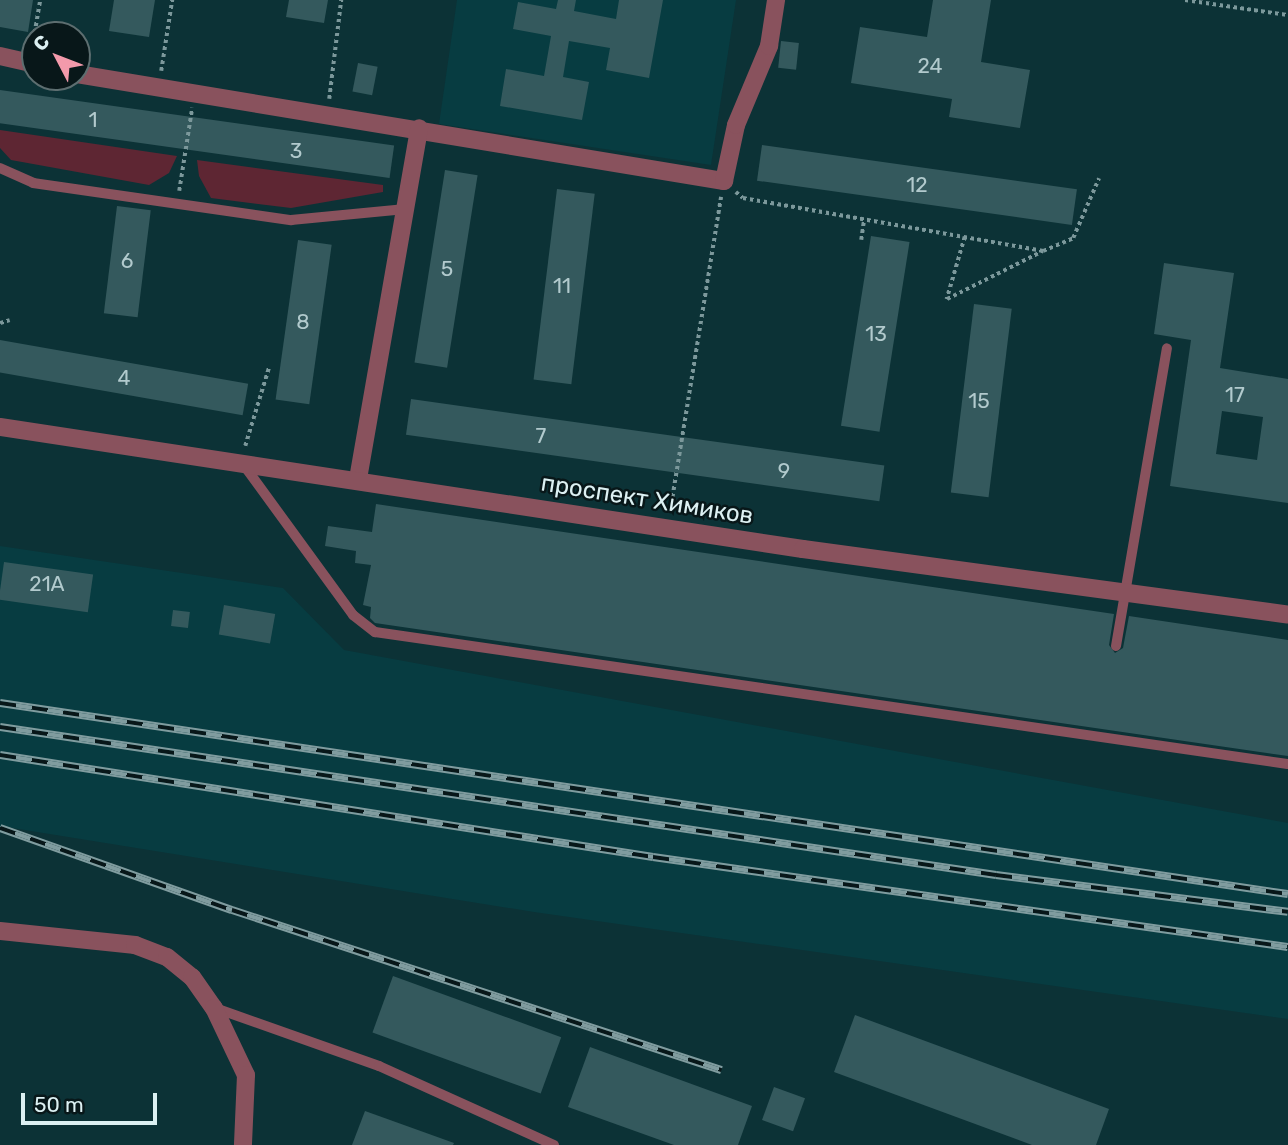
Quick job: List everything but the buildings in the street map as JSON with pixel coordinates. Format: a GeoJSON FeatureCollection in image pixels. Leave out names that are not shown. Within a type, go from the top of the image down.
{"type":"FeatureCollection","features":[{"type":"Feature","properties":{"kind":"street"},"geometry":{"type":"LineString","coordinates":[[91,77],[159,90],[419,128],[445,137],[724,181],[736,125],[769,46],[776,0]]}},
{"type":"Feature","properties":{"kind":"street"},"geometry":{"type":"LineString","coordinates":[[0,56],[21,61]]}},
{"type":"Feature","properties":{"kind":"street"},"geometry":{"type":"LineString","coordinates":[[358,479],[419,128]]}},
{"type":"Feature","properties":{"kind":"street","name":"проспект Химиков"},"geometry":{"type":"LineString","coordinates":[[0,427],[241,461],[667,528],[1288,615]]}},
{"type":"Feature","properties":{"kind":"street"},"geometry":{"type":"LineString","coordinates":[[0,931],[135,945],[167,957],[192,977],[214,1008],[246,1075],[243,1145]]}},
{"type":"Feature","properties":{"kind":"lane"},"geometry":{"type":"LineString","coordinates":[[0,167],[33,183],[291,220],[405,209]]}},
{"type":"Feature","properties":{"kind":"lane"},"geometry":{"type":"LineString","coordinates":[[1116,646],[1167,348]]}},
{"type":"Feature","properties":{"kind":"lane"},"geometry":{"type":"LineString","coordinates":[[241,461],[353,615],[375,632],[1288,764]]}},
{"type":"Feature","properties":{"kind":"lane"},"geometry":{"type":"LineString","coordinates":[[214,1008],[379,1066],[554,1145]]}},
{"type":"Feature","properties":{"kind":"path"},"geometry":{"type":"LineString","coordinates":[[37,21],[40,0]]}},
{"type":"Feature","properties":{"kind":"path"},"geometry":{"type":"LineString","coordinates":[[159,90],[172,0]]}},
{"type":"Feature","properties":{"kind":"path"},"geometry":{"type":"LineString","coordinates":[[327,115],[341,0]]}},
{"type":"Feature","properties":{"kind":"path"},"geometry":{"type":"LineString","coordinates":[[1185,0],[1288,15]]}},
{"type":"Feature","properties":{"kind":"path"},"geometry":{"type":"LineString","coordinates":[[177,203],[194,95]]}},
{"type":"Feature","properties":{"kind":"path"},"geometry":{"type":"LineString","coordinates":[[965,237],[947,299],[1073,238],[1099,178]]}},
{"type":"Feature","properties":{"kind":"path"},"geometry":{"type":"LineString","coordinates":[[724,181],[743,198],[1043,251]]}},
{"type":"Feature","properties":{"kind":"path"},"geometry":{"type":"LineString","coordinates":[[667,528],[724,181]]}},
{"type":"Feature","properties":{"kind":"path"},"geometry":{"type":"LineString","coordinates":[[861,240],[864,219]]}},
{"type":"Feature","properties":{"kind":"path"},"geometry":{"type":"LineString","coordinates":[[0,323],[10,320]]}},
{"type":"Feature","properties":{"kind":"path"},"geometry":{"type":"LineString","coordinates":[[241,461],[269,367]]}},
{"type":"Feature","properties":{"kind":"shaded area"},"geometry":{"type":"Polygon","coordinates":[[[457,0],[736,0],[711,165],[439,124],[457,0]]]}},
{"type":"Feature","properties":{"kind":"shaded area"},"geometry":{"type":"Polygon","coordinates":[[[0,130],[177,156],[169,173],[149,185],[11,160],[0,148],[0,130]]]}},
{"type":"Feature","properties":{"kind":"shaded area"},"geometry":{"type":"Polygon","coordinates":[[[197,160],[383,185],[383,192],[291,208],[211,198],[199,176],[197,160]]]}},
{"type":"Feature","properties":{"kind":"shaded area"},"geometry":{"type":"Polygon","coordinates":[[[0,546],[283,588],[344,650],[1288,823],[1288,1019],[534,912],[0,826],[0,546]]]}},
{"type":"Feature","properties":{"kind":"railway"},"geometry":{"type":"LineString","coordinates":[[0,703],[1288,894]]}},
{"type":"Feature","properties":{"kind":"railway"},"geometry":{"type":"LineString","coordinates":[[0,727],[996,875],[1288,912]]}},
{"type":"Feature","properties":{"kind":"railway"},"geometry":{"type":"LineString","coordinates":[[0,755],[653,857],[1288,947]]}},
{"type":"Feature","properties":{"kind":"railway"},"geometry":{"type":"LineString","coordinates":[[0,828],[232,910],[721,1070]]}}]}
